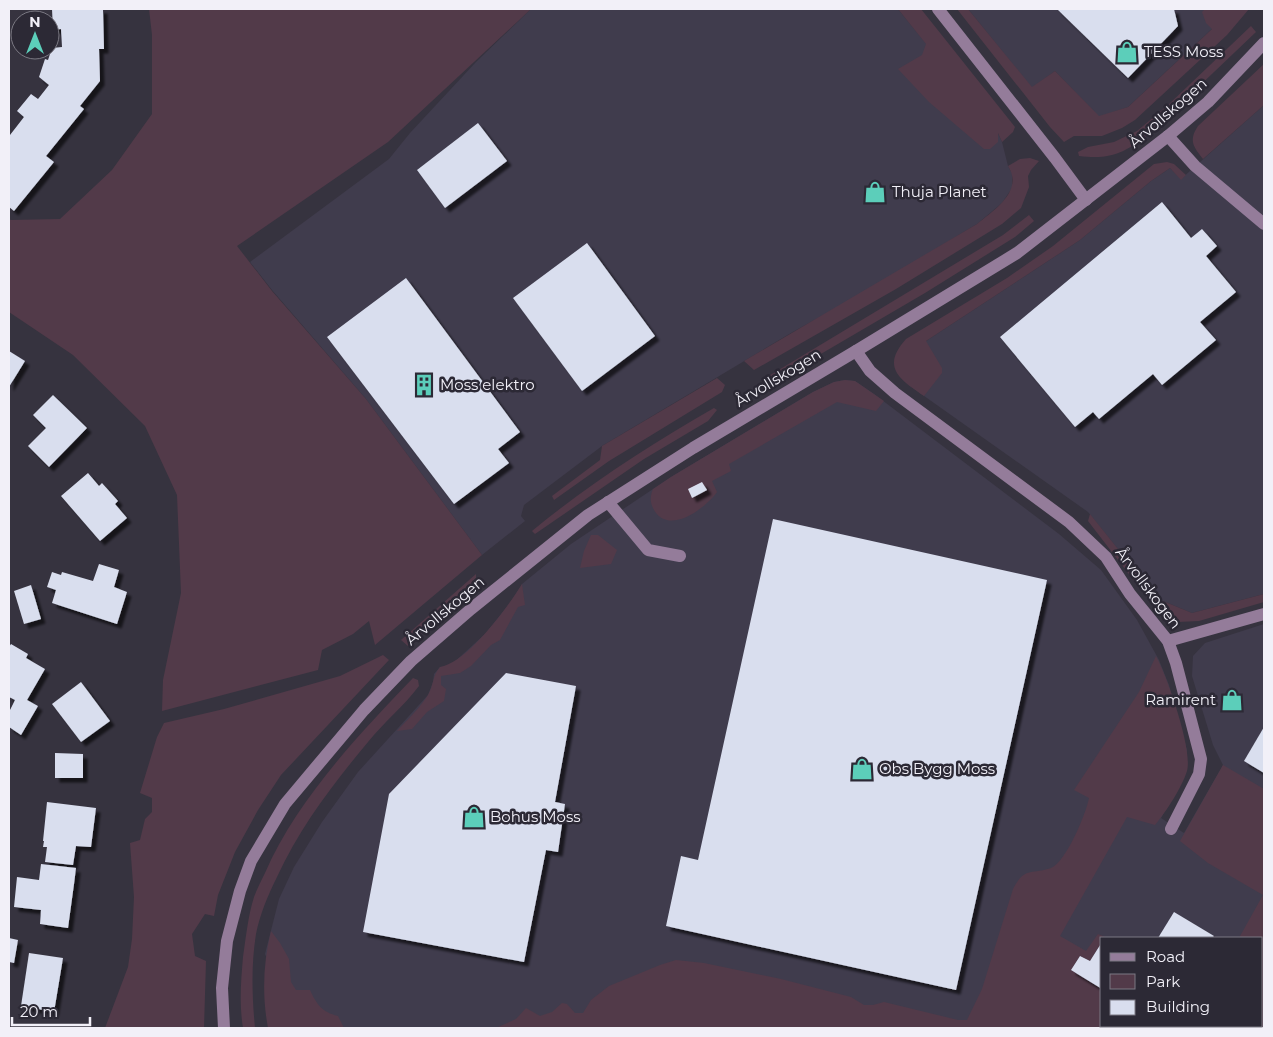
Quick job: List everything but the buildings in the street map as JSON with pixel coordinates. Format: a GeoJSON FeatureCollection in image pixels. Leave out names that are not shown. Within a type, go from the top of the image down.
{"type":"FeatureCollection","features":[{"type":"Feature","properties":{"kind":"street"},"geometry":{"type":"LineString","coordinates":[[938,9],[1086,200]]}},
{"type":"Feature","properties":{"kind":"street","name":"Årvollskogen"},"geometry":{"type":"LineString","coordinates":[[224,1028],[222,988],[227,942],[240,891],[251,861],[285,804],[364,710],[411,661],[471,609],[588,515],[693,448],[1017,252],[1168,136],[1208,102],[1264,43]]}},
{"type":"Feature","properties":{"kind":"street"},"geometry":{"type":"LineString","coordinates":[[1168,136],[1195,166],[1264,224]]}},
{"type":"Feature","properties":{"kind":"street","name":"Årvollskogen"},"geometry":{"type":"LineString","coordinates":[[856,351],[870,371],[895,393],[1069,522],[1106,557],[1130,594],[1168,642],[1176,663],[1201,759],[1199,774],[1171,829]]}},
{"type":"Feature","properties":{"kind":"street"},"geometry":{"type":"LineString","coordinates":[[608,502],[648,550],[680,556]]}},
{"type":"Feature","properties":{"kind":"street"},"geometry":{"type":"LineString","coordinates":[[1168,642],[1264,614]]}},
{"type":"Feature","properties":{"kind":"shaded area"},"geometry":{"type":"Polygon","coordinates":[[[531,9],[898,9],[997,131],[1012,173],[1012,188],[1002,203],[977,224],[602,446],[524,505],[521,516],[525,521],[482,555],[366,399],[250,262],[389,159],[410,133],[476,62],[531,9]]]}},
{"type":"Feature","properties":{"kind":"shaded area"},"geometry":{"type":"Polygon","coordinates":[[[968,9],[1231,9],[1128,107],[1099,117],[1055,71],[1032,88],[968,9]]]}},
{"type":"Feature","properties":{"kind":"shaded area"},"geometry":{"type":"Polygon","coordinates":[[[1264,105],[1264,594],[1192,613],[1158,599],[1088,512],[910,386],[897,360],[1080,240],[1151,181],[1170,168],[1181,179],[1264,105]]]}},
{"type":"Feature","properties":{"kind":"shaded area"},"geometry":{"type":"Polygon","coordinates":[[[855,381],[1059,534],[1101,570],[1137,620],[1159,660],[1169,685],[1187,750],[1187,770],[1161,818],[1184,833],[1223,765],[1213,745],[1192,676],[1193,656],[1205,643],[1264,624],[1264,1028],[298,1028],[265,954],[279,899],[294,867],[322,822],[358,772],[428,695],[434,674],[440,667],[450,666],[485,634],[510,603],[522,584],[571,544],[671,477],[813,392],[834,382],[855,381]]]}},
{"type":"Feature","properties":{"kind":"green space"},"geometry":{"type":"Polygon","coordinates":[[[149,9],[531,9],[388,142],[237,246],[272,291],[366,399],[482,555],[375,645],[369,621],[353,634],[322,650],[318,670],[162,711],[163,680],[181,593],[177,495],[145,426],[73,355],[9,312],[9,219],[60,219],[112,170],[152,114],[152,35],[149,9]]]}},
{"type":"Feature","properties":{"kind":"green space"},"geometry":{"type":"Polygon","coordinates":[[[898,9],[921,9],[1015,127],[1013,132],[1002,142],[998,133],[998,142],[990,149],[984,149],[929,102],[898,69],[922,55],[926,44],[898,9]]]}},
{"type":"Feature","properties":{"kind":"green space"},"geometry":{"type":"Polygon","coordinates":[[[957,9],[968,9],[1032,87],[1055,71],[1099,116],[1128,107],[1212,29],[1206,23],[1202,12],[1205,9],[1249,9],[1227,35],[1135,120],[1122,128],[1102,136],[1074,136],[1064,142],[1050,127],[957,9]]]}},
{"type":"Feature","properties":{"kind":"green space"},"geometry":{"type":"Polygon","coordinates":[[[1251,26],[1256,32],[1141,140],[1117,154],[1100,157],[1079,156],[1078,152],[1088,147],[1114,142],[1137,131],[1167,106],[1251,26]]]}},
{"type":"Feature","properties":{"kind":"green space"},"geometry":{"type":"Polygon","coordinates":[[[1264,64],[1264,105],[1203,159],[1193,144],[1193,136],[1198,126],[1264,64]]]}},
{"type":"Feature","properties":{"kind":"green space"},"geometry":{"type":"Polygon","coordinates":[[[1030,158],[1039,161],[1028,176],[1029,187],[1021,208],[1002,224],[896,289],[754,370],[744,361],[977,224],[998,206],[1010,192],[1012,175],[1008,166],[1020,159],[1030,158]]]}},
{"type":"Feature","properties":{"kind":"green space"},"geometry":{"type":"Polygon","coordinates":[[[1167,162],[1174,164],[1186,175],[1181,180],[1170,168],[1151,181],[1080,240],[926,341],[942,368],[942,373],[924,396],[907,384],[896,372],[894,365],[895,357],[906,339],[1007,278],[1053,246],[1154,164],[1167,162]]]}},
{"type":"Feature","properties":{"kind":"green space"},"geometry":{"type":"Polygon","coordinates":[[[1029,215],[1034,221],[1015,237],[925,293],[773,382],[767,377],[1003,235],[1029,215]]]}},
{"type":"Feature","properties":{"kind":"green space"},"geometry":{"type":"Polygon","coordinates":[[[717,378],[725,385],[722,392],[609,461],[554,500],[552,496],[600,460],[602,446],[717,378]]]}},
{"type":"Feature","properties":{"kind":"green space"},"geometry":{"type":"Polygon","coordinates":[[[855,381],[884,401],[876,411],[837,402],[729,464],[731,471],[712,481],[717,492],[704,506],[686,517],[667,520],[659,516],[653,508],[651,494],[653,489],[671,477],[813,392],[834,382],[855,381]]]}},
{"type":"Feature","properties":{"kind":"green space"},"geometry":{"type":"Polygon","coordinates":[[[714,408],[717,410],[708,421],[644,459],[535,534],[532,531],[575,497],[620,466],[714,408]]]}},
{"type":"Feature","properties":{"kind":"green space"},"geometry":{"type":"Polygon","coordinates":[[[1090,514],[1158,599],[1192,613],[1264,594],[1264,602],[1199,621],[1178,622],[1152,604],[1088,521],[1090,514]]]}},
{"type":"Feature","properties":{"kind":"green space"},"geometry":{"type":"Polygon","coordinates":[[[591,535],[598,535],[617,550],[611,564],[580,568],[584,551],[591,535]]]}},
{"type":"Feature","properties":{"kind":"green space"},"geometry":{"type":"Polygon","coordinates":[[[476,574],[476,582],[469,590],[408,646],[401,640],[476,574]]]}},
{"type":"Feature","properties":{"kind":"green space"},"geometry":{"type":"Polygon","coordinates":[[[522,584],[525,605],[518,607],[500,640],[491,645],[471,666],[460,673],[441,676],[441,685],[446,689],[444,701],[427,712],[412,729],[397,731],[425,700],[440,667],[462,656],[486,633],[522,584]]]}},
{"type":"Feature","properties":{"kind":"green space"},"geometry":{"type":"Polygon","coordinates":[[[383,655],[389,660],[281,775],[258,810],[235,852],[218,895],[214,916],[205,914],[192,934],[195,956],[206,961],[204,1028],[105,1028],[128,967],[132,939],[134,897],[130,843],[140,840],[145,819],[152,812],[152,798],[140,793],[157,737],[164,723],[224,709],[340,676],[383,655]]]}},
{"type":"Feature","properties":{"kind":"green space"},"geometry":{"type":"Polygon","coordinates":[[[1156,656],[1166,679],[1183,731],[1188,761],[1187,771],[1173,799],[1155,825],[1127,817],[1060,936],[1086,951],[1098,934],[1105,937],[1100,937],[1100,945],[1090,961],[1080,956],[1071,970],[1100,988],[1100,1027],[1167,1028],[496,1028],[516,1019],[526,1008],[540,1016],[552,1012],[562,1003],[567,1004],[575,1013],[583,1013],[591,1000],[609,986],[676,960],[704,963],[781,979],[851,997],[864,1005],[884,1002],[958,1020],[967,1020],[982,989],[1013,889],[1025,874],[1051,868],[1063,857],[1080,826],[1089,798],[1074,790],[1139,692],[1156,656]]]}},
{"type":"Feature","properties":{"kind":"green space"},"geometry":{"type":"Polygon","coordinates":[[[413,678],[418,680],[419,686],[374,735],[330,790],[307,823],[286,859],[265,905],[256,934],[252,981],[255,1028],[243,1028],[241,984],[247,927],[254,897],[278,846],[311,794],[330,769],[413,678]]]}},
{"type":"Feature","properties":{"kind":"green space"},"geometry":{"type":"Polygon","coordinates":[[[1223,765],[1264,789],[1264,1028],[1185,1028],[1263,1027],[1263,937],[1240,937],[1263,895],[1208,863],[1180,841],[1223,765]]]}},
{"type":"Feature","properties":{"kind":"green space"},"geometry":{"type":"Polygon","coordinates":[[[271,931],[289,959],[291,982],[296,990],[310,990],[321,1007],[338,1016],[344,1028],[268,1028],[264,980],[266,955],[271,931]]]}},
{"type":"Feature","properties":{"kind":"place","name":"TESS Moss"},"geometry":{"type":"Point","coordinates":[1127,52]}},
{"type":"Feature","properties":{"kind":"place","name":"Thuja Planet"},"geometry":{"type":"Point","coordinates":[875,192]}},
{"type":"Feature","properties":{"kind":"place","name":"Moss elektro"},"geometry":{"type":"Point","coordinates":[424,385]}},
{"type":"Feature","properties":{"kind":"place","name":"Ramirent"},"geometry":{"type":"Point","coordinates":[1232,700]}},
{"type":"Feature","properties":{"kind":"place","name":"Obs Bygg Moss"},"geometry":{"type":"Point","coordinates":[862,769]}},
{"type":"Feature","properties":{"kind":"place","name":"Bohus Moss"},"geometry":{"type":"Point","coordinates":[474,817]}}]}
